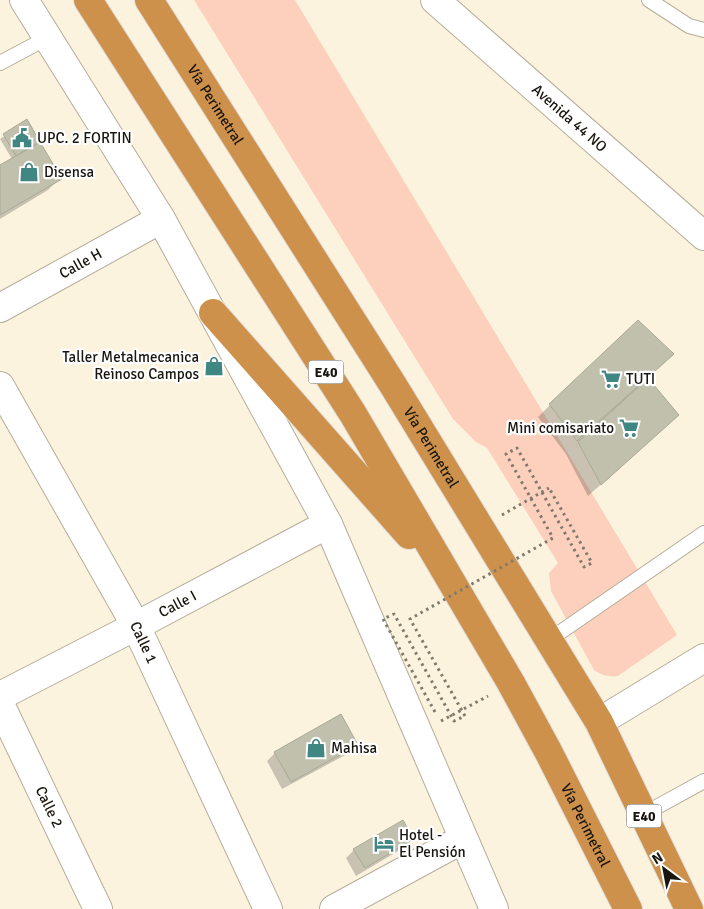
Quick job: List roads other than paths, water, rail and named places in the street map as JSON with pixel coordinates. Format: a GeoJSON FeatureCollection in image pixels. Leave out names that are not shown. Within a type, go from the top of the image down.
{"type":"FeatureCollection","features":[{"type":"Feature","properties":{"kind":"highway","name":"Vía Perimetral"},"geometry":{"type":"LineString","coordinates":[[88,0],[353,414],[511,684],[549,753],[628,909]]}},
{"type":"Feature","properties":{"kind":"highway","name":"Vía Perimetral"},"geometry":{"type":"LineString","coordinates":[[149,0],[393,385],[599,722],[689,909]]}},
{"type":"Feature","properties":{"kind":"highway"},"geometry":{"type":"LineString","coordinates":[[212,313],[448,578]]}},
{"type":"Feature","properties":{"kind":"street"},"geometry":{"type":"LineString","coordinates":[[24,0],[161,219],[328,524],[494,909]]}},
{"type":"Feature","properties":{"kind":"street","name":"Avenida 44 NO"},"geometry":{"type":"LineString","coordinates":[[435,0],[704,236]]}},
{"type":"Feature","properties":{"kind":"street","name":"Calle H"},"geometry":{"type":"LineString","coordinates":[[0,308],[161,219]]}},
{"type":"Feature","properties":{"kind":"street","name":"Calle 1"},"geometry":{"type":"LineString","coordinates":[[0,386],[136,626],[268,909]]}},
{"type":"Feature","properties":{"kind":"street","name":"Calle I"},"geometry":{"type":"LineString","coordinates":[[0,696],[328,524]]}},
{"type":"Feature","properties":{"kind":"street"},"geometry":{"type":"LineString","coordinates":[[599,722],[704,658]]}},
{"type":"Feature","properties":{"kind":"street","name":"Calle 2"},"geometry":{"type":"LineString","coordinates":[[0,704],[98,909]]}},
{"type":"Feature","properties":{"kind":"street"},"geometry":{"type":"LineString","coordinates":[[334,909],[463,839]]}},
{"type":"Feature","properties":{"kind":"lane"},"geometry":{"type":"LineString","coordinates":[[649,0],[689,26],[704,30]]}},
{"type":"Feature","properties":{"kind":"lane"},"geometry":{"type":"LineString","coordinates":[[0,63],[48,38]]}},
{"type":"Feature","properties":{"kind":"lane"},"geometry":{"type":"LineString","coordinates":[[549,640],[704,533]]}},
{"type":"Feature","properties":{"kind":"lane"},"geometry":{"type":"LineString","coordinates":[[644,814],[704,781]]}},
{"type":"Feature","properties":{"kind":"lane"},"geometry":{"type":"LineString","coordinates":[[696,909],[704,904]]}},
{"type":"Feature","properties":{"kind":"place","name":"UPC. 2 FORTIN"},"geometry":{"type":"Point","coordinates":[22,138]}},
{"type":"Feature","properties":{"kind":"place","name":"Disensa"},"geometry":{"type":"Point","coordinates":[29,172]}},
{"type":"Feature","properties":{"kind":"place","name":"Taller Metalmecanica Reinoso Campos"},"geometry":{"type":"Point","coordinates":[214,366]}},
{"type":"Feature","properties":{"kind":"place","name":"TUTI"},"geometry":{"type":"Point","coordinates":[611,379]}},
{"type":"Feature","properties":{"kind":"place","name":"Mini comisariato"},"geometry":{"type":"Point","coordinates":[629,428]}},
{"type":"Feature","properties":{"kind":"place","name":"Mahisa"},"geometry":{"type":"Point","coordinates":[316,748]}},
{"type":"Feature","properties":{"kind":"place","name":"Hotel - El Pensión"},"geometry":{"type":"Point","coordinates":[384,844]}}]}
